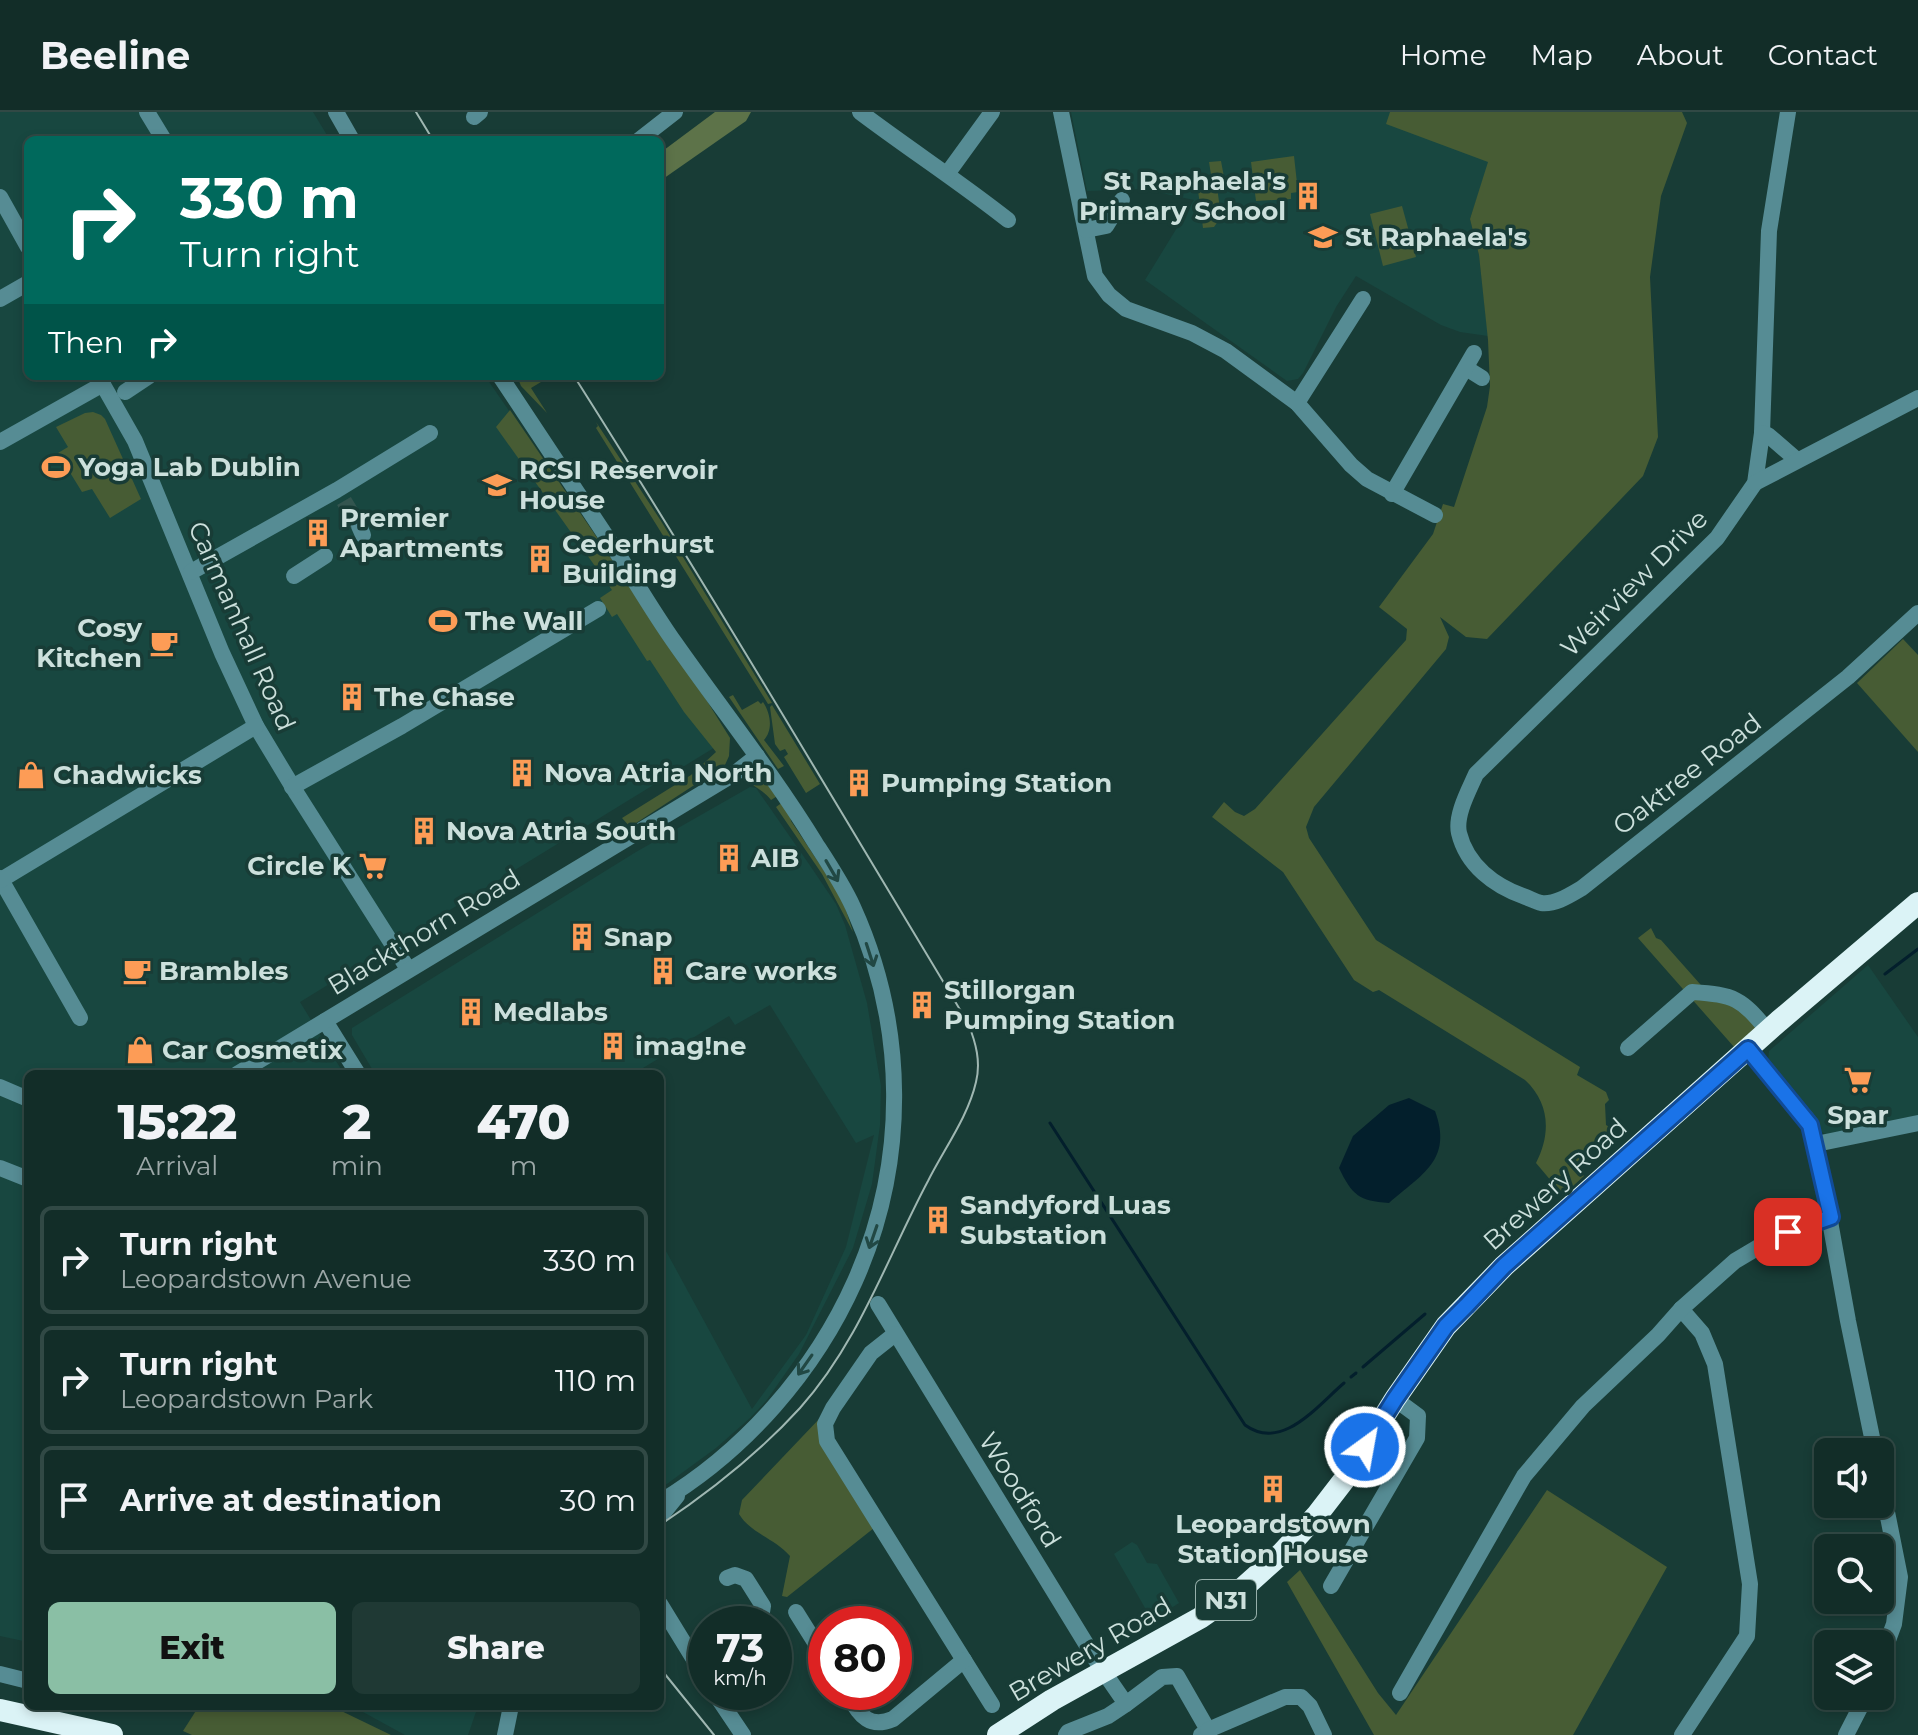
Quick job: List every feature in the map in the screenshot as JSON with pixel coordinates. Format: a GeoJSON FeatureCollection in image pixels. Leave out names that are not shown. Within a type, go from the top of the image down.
{"type":"FeatureCollection","features":[{"type":"Feature","properties":{"kind":"highway","name":"Brewery Road"},"geometry":{"type":"LineString","coordinates":[[998,1735],[1200,1618],[1243,1588],[1282,1553],[1344,1480],[1446,1326],[1504,1266],[1768,1031],[1918,903]]}},
{"type":"Feature","properties":{"kind":"highway"},"geometry":{"type":"LineString","coordinates":[[0,1710],[112,1735]]}},
{"type":"Feature","properties":{"kind":"highway"},"geometry":{"type":"LineString","coordinates":[[0,1720],[47,1720]]}},
{"type":"Feature","properties":{"kind":"street"},"geometry":{"type":"LineString","coordinates":[[147,112],[162,136]]}},
{"type":"Feature","properties":{"kind":"street"},"geometry":{"type":"LineString","coordinates":[[336,112],[350,136]]}},
{"type":"Feature","properties":{"kind":"street"},"geometry":{"type":"LineString","coordinates":[[644,136],[675,112]]}},
{"type":"Feature","properties":{"kind":"street"},"geometry":{"type":"LineString","coordinates":[[860,112],[1008,220]]}},
{"type":"Feature","properties":{"kind":"street"},"geometry":{"type":"LineString","coordinates":[[1061,112],[1095,276],[1109,295],[1126,309],[1192,333],[1226,351],[1297,403],[1367,479],[1435,514]]}},
{"type":"Feature","properties":{"kind":"street","name":"Weirview Drive"},"geometry":{"type":"LineString","coordinates":[[1472,860],[1458,832],[1463,805],[1476,774],[1717,538],[1755,483],[1762,433],[1769,231],[1788,112]]}},
{"type":"Feature","properties":{"kind":"street"},"geometry":{"type":"LineString","coordinates":[[947,174],[988,113]]}},
{"type":"Feature","properties":{"kind":"street"},"geometry":{"type":"LineString","coordinates":[[0,197],[24,240]]}},
{"type":"Feature","properties":{"kind":"street"},"geometry":{"type":"LineString","coordinates":[[1086,230],[1106,226],[1122,200]]}},
{"type":"Feature","properties":{"kind":"street"},"geometry":{"type":"LineString","coordinates":[[0,299],[24,285]]}},
{"type":"Feature","properties":{"kind":"street"},"geometry":{"type":"LineString","coordinates":[[1297,403],[1363,299]]}},
{"type":"Feature","properties":{"kind":"street"},"geometry":{"type":"LineString","coordinates":[[1392,494],[1474,353]]}},
{"type":"Feature","properties":{"kind":"street"},"geometry":{"type":"LineString","coordinates":[[1466,368],[1482,378]]}},
{"type":"Feature","properties":{"kind":"street"},"geometry":{"type":"LineString","coordinates":[[0,442],[101,380]]}},
{"type":"Feature","properties":{"kind":"street","name":"Carmanhall Road"},"geometry":{"type":"LineString","coordinates":[[101,380],[135,441],[222,653],[256,726],[408,969]]}},
{"type":"Feature","properties":{"kind":"street"},"geometry":{"type":"LineString","coordinates":[[125,392],[143,380]]}},
{"type":"Feature","properties":{"kind":"street"},"geometry":{"type":"LineString","coordinates":[[503,380],[674,642],[757,756],[830,866],[853,906],[883,992],[887,1016],[894,1075],[892,1151],[880,1215],[847,1300],[786,1392],[759,1423],[729,1452],[664,1500]]}},
{"type":"Feature","properties":{"kind":"street"},"geometry":{"type":"LineString","coordinates":[[1755,483],[1918,398]]}},
{"type":"Feature","properties":{"kind":"street"},"geometry":{"type":"LineString","coordinates":[[191,572],[340,496],[430,433]]}},
{"type":"Feature","properties":{"kind":"street"},"geometry":{"type":"LineString","coordinates":[[1762,433],[1797,460]]}},
{"type":"Feature","properties":{"kind":"street"},"geometry":{"type":"LineString","coordinates":[[294,576],[325,556]]}},
{"type":"Feature","properties":{"kind":"street"},"geometry":{"type":"LineString","coordinates":[[292,787],[398,729],[598,609]]}},
{"type":"Feature","properties":{"kind":"street","name":"Oaktree Road"},"geometry":{"type":"LineString","coordinates":[[1472,860],[1486,877],[1504,889],[1542,903],[1563,899],[1582,888],[1848,677],[1918,613]]}},
{"type":"Feature","properties":{"kind":"street"},"geometry":{"type":"LineString","coordinates":[[80,1018],[0,879],[256,726]]}},
{"type":"Feature","properties":{"kind":"street","name":"Blackthorn Road"},"geometry":{"type":"LineString","coordinates":[[244,1070],[734,774],[757,756]]}},
{"type":"Feature","properties":{"kind":"street"},"geometry":{"type":"LineString","coordinates":[[1628,1048],[1692,992],[1726,996],[1745,1003],[1768,1031]]}},
{"type":"Feature","properties":{"kind":"street"},"geometry":{"type":"LineString","coordinates":[[325,1021],[356,1070]]}},
{"type":"Feature","properties":{"kind":"street"},"geometry":{"type":"LineString","coordinates":[[1748,1049],[1807,1119],[1816,1144],[1872,1438]]}},
{"type":"Feature","properties":{"kind":"street"},"geometry":{"type":"LineString","coordinates":[[0,1087],[24,1097]]}},
{"type":"Feature","properties":{"kind":"street"},"geometry":{"type":"LineString","coordinates":[[1816,1144],[1918,1123]]}},
{"type":"Feature","properties":{"kind":"street"},"geometry":{"type":"LineString","coordinates":[[0,1168],[24,1177]]}},
{"type":"Feature","properties":{"kind":"street"},"geometry":{"type":"LineString","coordinates":[[1400,1693],[1524,1476],[1583,1406],[1725,1269],[1757,1247],[1831,1217]]}},
{"type":"Feature","properties":{"kind":"street","name":"Woodford"},"geometry":{"type":"LineString","coordinates":[[878,1304],[1104,1672]]}},
{"type":"Feature","properties":{"kind":"street"},"geometry":{"type":"LineString","coordinates":[[1681,1309],[1702,1333],[1715,1364],[1750,1584],[1747,1636],[1682,1735]]}},
{"type":"Feature","properties":{"kind":"street"},"geometry":{"type":"LineString","coordinates":[[895,1334],[871,1353],[828,1416],[827,1441],[992,1705]]}},
{"type":"Feature","properties":{"kind":"street"},"geometry":{"type":"LineString","coordinates":[[1331,1586],[1417,1438],[1418,1416],[1395,1399]]}},
{"type":"Feature","properties":{"kind":"street"},"geometry":{"type":"LineString","coordinates":[[664,1512],[683,1488]]}},
{"type":"Feature","properties":{"kind":"street"},"geometry":{"type":"LineString","coordinates":[[1888,1518],[1900,1577],[1892,1630]]}},
{"type":"Feature","properties":{"kind":"street"},"geometry":{"type":"LineString","coordinates":[[1900,1577],[1918,1573]]}},
{"type":"Feature","properties":{"kind":"street"},"geometry":{"type":"LineString","coordinates":[[727,1578],[735,1575],[746,1579],[763,1606]]}},
{"type":"Feature","properties":{"kind":"street"},"geometry":{"type":"LineString","coordinates":[[664,1609],[688,1642]]}},
{"type":"Feature","properties":{"kind":"street"},"geometry":{"type":"LineString","coordinates":[[796,1612],[808,1631]]}},
{"type":"Feature","properties":{"kind":"street"},"geometry":{"type":"LineString","coordinates":[[912,1703],[964,1660]]}},
{"type":"Feature","properties":{"kind":"street"},"geometry":{"type":"LineString","coordinates":[[1104,1672],[1126,1704]]}},
{"type":"Feature","properties":{"kind":"street"},"geometry":{"type":"LineString","coordinates":[[0,1674],[24,1680]]}},
{"type":"Feature","properties":{"kind":"street"},"geometry":{"type":"LineString","coordinates":[[1066,1735],[1108,1716],[1162,1677],[1177,1676],[1205,1733],[1285,1697],[1301,1697],[1310,1706],[1324,1735]]}},
{"type":"Feature","properties":{"kind":"street"},"geometry":{"type":"LineString","coordinates":[[505,1735],[510,1710]]}},
{"type":"Feature","properties":{"kind":"street"},"geometry":{"type":"LineString","coordinates":[[726,1710],[743,1735]]}},
{"type":"Feature","properties":{"kind":"street"},"geometry":{"type":"LineString","coordinates":[[859,1710],[870,1721],[883,1723],[904,1710]]}},
{"type":"Feature","properties":{"kind":"street"},"geometry":{"type":"LineString","coordinates":[[1846,1735],[1859,1710]]}},
{"type":"Feature","properties":{"kind":"shaded area"},"geometry":{"type":"Polygon","coordinates":[[[0,112],[313,112],[328,136],[24,136],[24,380],[488,380],[692,677],[730,738],[300,1002],[342,1070],[24,1070],[24,1641],[0,1636],[0,112]]]}},
{"type":"Feature","properties":{"kind":"shaded area","name":"St Raphaela's"},"geometry":{"type":"Polygon","coordinates":[[[1071,112],[1506,112],[1470,219],[1479,255],[1488,336],[1460,332],[1441,325],[1356,276],[1336,307],[1303,373],[1298,379],[1287,381],[1145,280],[1194,200],[1143,189],[1087,191],[1071,112]]]}},
{"type":"Feature","properties":{"kind":"shaded area"},"geometry":{"type":"Polygon","coordinates":[[[750,787],[756,788],[836,904],[845,925],[867,1003],[881,1086],[880,1125],[872,1184],[853,1248],[799,1354],[750,1418],[716,1448],[664,1486],[664,1247],[752,1409],[806,1335],[846,1247],[874,1135],[856,1143],[770,1005],[735,1025],[729,1016],[640,1070],[373,1070],[352,1035],[352,1028],[636,852],[750,787]]]}},
{"type":"Feature","properties":{"kind":"shaded area"},"geometry":{"type":"Polygon","coordinates":[[[1868,965],[1918,1037],[1918,1115],[1826,1134],[1821,1132],[1768,1061],[1769,1051],[1868,965]]]}},
{"type":"Feature","properties":{"kind":"shaded area"},"geometry":{"type":"Polygon","coordinates":[[[1409,1098],[1435,1111],[1440,1128],[1437,1154],[1423,1174],[1389,1203],[1363,1198],[1348,1185],[1339,1168],[1353,1136],[1389,1105],[1409,1098]]]}},
{"type":"Feature","properties":{"kind":"shaded area"},"geometry":{"type":"Polygon","coordinates":[[[1132,1542],[1147,1563],[1157,1564],[1179,1603],[1152,1620],[1114,1554],[1132,1542]]]}},
{"type":"Feature","properties":{"kind":"shaded area"},"geometry":{"type":"Polygon","coordinates":[[[359,1710],[477,1710],[468,1735],[405,1735],[359,1710]]]}},
{"type":"Feature","properties":{"kind":"green space"},"geometry":{"type":"Polygon","coordinates":[[[715,112],[751,112],[746,121],[664,178],[664,150],[715,112]]]}},
{"type":"Feature","properties":{"kind":"green space"},"geometry":{"type":"Polygon","coordinates":[[[1390,112],[1682,112],[1687,123],[1661,196],[1650,277],[1658,437],[1643,476],[1487,639],[1466,637],[1440,617],[1449,637],[1446,649],[1314,807],[1306,827],[1309,838],[1376,940],[1580,1067],[1577,1075],[1606,1092],[1609,1100],[1605,1104],[1606,1125],[1611,1128],[1610,1135],[1575,1164],[1584,1176],[1563,1195],[1536,1163],[1544,1141],[1546,1119],[1539,1099],[1525,1080],[1379,990],[1373,992],[1354,980],[1283,872],[1212,817],[1224,802],[1244,816],[1255,809],[1406,640],[1407,629],[1379,607],[1433,534],[1443,504],[1454,507],[1487,407],[1490,386],[1488,340],[1479,255],[1470,219],[1488,162],[1386,124],[1390,112]]]}},
{"type":"Feature","properties":{"kind":"green space"},"geometry":{"type":"Polygon","coordinates":[[[1294,156],[1298,192],[1291,193],[1291,199],[1256,201],[1251,162],[1294,156]]]}},
{"type":"Feature","properties":{"kind":"green space"},"geometry":{"type":"Polygon","coordinates":[[[1221,161],[1224,177],[1216,179],[1221,217],[1214,227],[1203,228],[1197,183],[1212,181],[1209,162],[1221,161]]]}},
{"type":"Feature","properties":{"kind":"green space"},"geometry":{"type":"Polygon","coordinates":[[[1402,206],[1416,257],[1383,266],[1370,214],[1402,206]]]}},
{"type":"Feature","properties":{"kind":"green space"},"geometry":{"type":"Polygon","coordinates":[[[544,380],[531,388],[547,413],[521,386],[519,381],[544,380]]]}},
{"type":"Feature","properties":{"kind":"green space"},"geometry":{"type":"Polygon","coordinates":[[[510,410],[692,677],[730,738],[725,765],[630,827],[622,818],[691,775],[716,752],[684,712],[650,660],[647,661],[617,614],[612,617],[600,598],[612,590],[496,427],[510,410]]]}},
{"type":"Feature","properties":{"kind":"green space"},"geometry":{"type":"Polygon","coordinates":[[[93,412],[105,419],[141,499],[110,518],[92,489],[82,492],[58,453],[68,447],[56,427],[93,412]]]}},
{"type":"Feature","properties":{"kind":"green space"},"geometry":{"type":"Polygon","coordinates":[[[596,422],[661,521],[772,703],[768,704],[596,428],[596,422]]]}},
{"type":"Feature","properties":{"kind":"green space"},"geometry":{"type":"Polygon","coordinates":[[[1903,639],[1918,655],[1918,752],[1857,683],[1903,639]]]}},
{"type":"Feature","properties":{"kind":"green space"},"geometry":{"type":"Polygon","coordinates":[[[733,695],[742,710],[758,701],[763,702],[770,722],[764,740],[784,766],[778,769],[729,697],[733,695]]]}},
{"type":"Feature","properties":{"kind":"green space"},"geometry":{"type":"Polygon","coordinates":[[[772,705],[820,784],[806,793],[784,757],[788,754],[785,749],[780,751],[775,744],[772,705]]]}},
{"type":"Feature","properties":{"kind":"green space"},"geometry":{"type":"Polygon","coordinates":[[[760,772],[779,795],[771,800],[750,782],[745,776],[760,772]]]}},
{"type":"Feature","properties":{"kind":"green space"},"geometry":{"type":"Polygon","coordinates":[[[783,802],[789,809],[791,821],[842,898],[853,932],[822,874],[776,807],[783,802]]]}},
{"type":"Feature","properties":{"kind":"green space"},"geometry":{"type":"Polygon","coordinates":[[[1651,928],[1656,938],[1708,993],[1726,996],[1768,1030],[1742,1056],[1638,938],[1651,928]]]}},
{"type":"Feature","properties":{"kind":"green space"},"geometry":{"type":"Polygon","coordinates":[[[821,1417],[874,1528],[787,1597],[782,1596],[790,1556],[744,1521],[739,1514],[742,1500],[821,1417]]]}},
{"type":"Feature","properties":{"kind":"green space"},"geometry":{"type":"Polygon","coordinates":[[[1547,1490],[1667,1567],[1573,1735],[1374,1735],[1287,1582],[1300,1570],[1378,1693],[1396,1715],[1547,1490]]]}},
{"type":"Feature","properties":{"kind":"green space"},"geometry":{"type":"Polygon","coordinates":[[[196,1710],[339,1710],[391,1735],[192,1735],[183,1731],[196,1710]]]}},
{"type":"Feature","properties":{"kind":"waterway"},"geometry":{"type":"LineString","coordinates":[[1885,974],[1918,949]]}},
{"type":"Feature","properties":{"kind":"waterway"},"geometry":{"type":"LineString","coordinates":[[1050,1123],[1245,1425],[1259,1432],[1285,1430],[1311,1414],[1344,1383]]}},
{"type":"Feature","properties":{"kind":"waterway"},"geometry":{"type":"LineString","coordinates":[[1363,1367],[1425,1314]]}},
{"type":"Feature","properties":{"kind":"waterway"},"geometry":{"type":"LineString","coordinates":[[1351,1377],[1356,1373]]}},
{"type":"Feature","properties":{"kind":"tunnel"},"geometry":{"type":"LineString","coordinates":[[344,501],[359,526]]}},
{"type":"Feature","properties":{"kind":"tram line"},"geometry":{"type":"LineString","coordinates":[[416,112],[431,136]]}},
{"type":"Feature","properties":{"kind":"tram line"},"geometry":{"type":"LineString","coordinates":[[576,380],[724,617],[968,1023],[978,1060],[976,1082],[962,1120],[839,1356],[784,1425],[716,1485],[664,1522]]}},
{"type":"Feature","properties":{"kind":"tram line"},"geometry":{"type":"LineString","coordinates":[[664,1673],[714,1735]]}},
{"type":"Feature","properties":{"kind":"place","name":"St Raphaela's Primary School"},"geometry":{"type":"Point","coordinates":[1308,196]}},
{"type":"Feature","properties":{"kind":"place","name":"St Raphaela's"},"geometry":{"type":"Point","coordinates":[1323,237]}},
{"type":"Feature","properties":{"kind":"place","name":"Yoga Lab Dublin"},"geometry":{"type":"Point","coordinates":[56,467]}},
{"type":"Feature","properties":{"kind":"place","name":"RCSI Reservoir House"},"geometry":{"type":"Point","coordinates":[497,485]}},
{"type":"Feature","properties":{"kind":"place","name":"Premier Apartments"},"geometry":{"type":"Point","coordinates":[318,533]}},
{"type":"Feature","properties":{"kind":"place","name":"Cederhurst Building"},"geometry":{"type":"Point","coordinates":[540,559]}},
{"type":"Feature","properties":{"kind":"place","name":"The Wall"},"geometry":{"type":"Point","coordinates":[443,621]}},
{"type":"Feature","properties":{"kind":"place","name":"Cosy Kitchen"},"geometry":{"type":"Point","coordinates":[164,643]}},
{"type":"Feature","properties":{"kind":"place","name":"The Chase"},"geometry":{"type":"Point","coordinates":[352,697]}},
{"type":"Feature","properties":{"kind":"place","name":"Nova Atria North"},"geometry":{"type":"Point","coordinates":[522,773]}},
{"type":"Feature","properties":{"kind":"place","name":"Chadwicks"},"geometry":{"type":"Point","coordinates":[31,775]}},
{"type":"Feature","properties":{"kind":"place","name":"Pumping Station"},"geometry":{"type":"Point","coordinates":[859,783]}},
{"type":"Feature","properties":{"kind":"place","name":"Nova Atria South"},"geometry":{"type":"Point","coordinates":[424,831]}},
{"type":"Feature","properties":{"kind":"place","name":"AIB"},"geometry":{"type":"Point","coordinates":[729,858]}},
{"type":"Feature","properties":{"kind":"place","name":"Circle K"},"geometry":{"type":"Point","coordinates":[373,866]}},
{"type":"Feature","properties":{"kind":"place","name":"Snap"},"geometry":{"type":"Point","coordinates":[582,937]}},
{"type":"Feature","properties":{"kind":"place","name":"Brambles"},"geometry":{"type":"Point","coordinates":[137,971]}},
{"type":"Feature","properties":{"kind":"place","name":"Care works"},"geometry":{"type":"Point","coordinates":[663,971]}},
{"type":"Feature","properties":{"kind":"place","name":"Stillorgan Pumping Station"},"geometry":{"type":"Point","coordinates":[922,1005]}},
{"type":"Feature","properties":{"kind":"place","name":"Medlabs"},"geometry":{"type":"Point","coordinates":[471,1012]}},
{"type":"Feature","properties":{"kind":"place","name":"imag!ne"},"geometry":{"type":"Point","coordinates":[613,1046]}},
{"type":"Feature","properties":{"kind":"place","name":"Car Cosmetix"},"geometry":{"type":"Point","coordinates":[140,1050]}},
{"type":"Feature","properties":{"kind":"place","name":"Spar"},"geometry":{"type":"Point","coordinates":[1858,1080]}},
{"type":"Feature","properties":{"kind":"place","name":"Sandyford Luas Substation"},"geometry":{"type":"Point","coordinates":[938,1220]}},
{"type":"Feature","properties":{"kind":"place","name":"Leopardstown Station House"},"geometry":{"type":"Point","coordinates":[1273,1489]}},
{"type":"Feature","properties":{"kind":"route"},"geometry":{"type":"LineString","coordinates":[[1365,1447],[1446,1326],[1504,1266],[1748,1049],[1807,1119],[1816,1144],[1831,1217],[1788,1232]]}}]}
